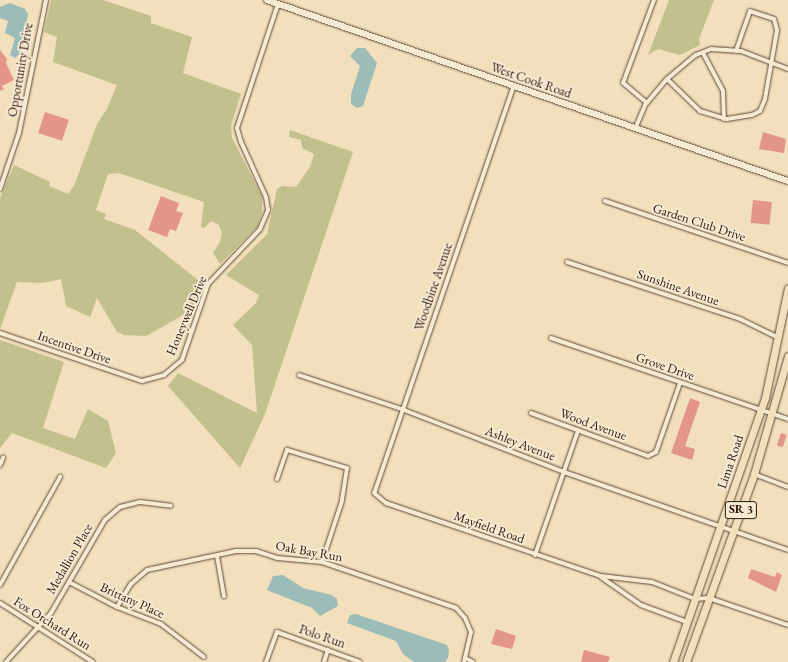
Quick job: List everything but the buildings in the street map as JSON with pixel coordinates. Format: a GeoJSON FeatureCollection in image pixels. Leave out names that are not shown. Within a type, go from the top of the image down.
{"type":"FeatureCollection","features":[{"type":"Feature","properties":{"kind":"highway","name":"Lima Road"},"geometry":{"type":"LineString","coordinates":[[673,662],[722,526],[761,410],[780,338],[788,288]]}},
{"type":"Feature","properties":{"kind":"highway","name":"Lima Road"},"geometry":{"type":"LineString","coordinates":[[686,662],[754,474],[773,414],[788,356]]}},
{"type":"Feature","properties":{"kind":"main road","name":"West Cook Road"},"geometry":{"type":"LineString","coordinates":[[267,0],[513,88],[788,181]]}},
{"type":"Feature","properties":{"kind":"street","name":"Opportunity Drive"},"geometry":{"type":"LineString","coordinates":[[0,189],[20,133],[46,0]]}},
{"type":"Feature","properties":{"kind":"street"},"geometry":{"type":"LineString","coordinates":[[647,103],[623,83],[654,0]]}},
{"type":"Feature","properties":{"kind":"street","name":"Honeywell Drive"},"geometry":{"type":"LineString","coordinates":[[142,381],[164,375],[182,360],[208,284],[260,229],[265,219],[268,210],[266,197],[237,128],[278,4]]}},
{"type":"Feature","properties":{"kind":"street"},"geometry":{"type":"LineString","coordinates":[[667,79],[690,105],[724,119],[752,115],[760,111],[766,99],[777,30],[774,19],[770,16],[750,10],[736,51]]}},
{"type":"Feature","properties":{"kind":"street"},"geometry":{"type":"LineString","coordinates":[[635,129],[647,103],[667,79],[702,53],[711,49],[753,54],[772,65],[788,69]]}},
{"type":"Feature","properties":{"kind":"street"},"geometry":{"type":"LineString","coordinates":[[702,53],[723,91],[724,119]]}},
{"type":"Feature","properties":{"kind":"street","name":"Woodbine Avenue"},"geometry":{"type":"LineString","coordinates":[[374,493],[404,410],[513,88]]}},
{"type":"Feature","properties":{"kind":"street","name":"Garden Club Drive"},"geometry":{"type":"LineString","coordinates":[[605,202],[788,263]]}},
{"type":"Feature","properties":{"kind":"street","name":"Sunshine Avenue"},"geometry":{"type":"LineString","coordinates":[[567,262],[740,320],[780,338]]}},
{"type":"Feature","properties":{"kind":"street","name":"Incentive Drive"},"geometry":{"type":"LineString","coordinates":[[0,333],[142,381]]}},
{"type":"Feature","properties":{"kind":"street","name":"Grove Drive"},"geometry":{"type":"LineString","coordinates":[[551,338],[788,419]]}},
{"type":"Feature","properties":{"kind":"street","name":"Ashley Avenue"},"geometry":{"type":"LineString","coordinates":[[299,375],[404,410],[564,472],[788,550]]}},
{"type":"Feature","properties":{"kind":"street","name":"Wood Avenue"},"geometry":{"type":"LineString","coordinates":[[531,413],[648,456],[656,452],[680,383]]}},
{"type":"Feature","properties":{"kind":"street"},"geometry":{"type":"LineString","coordinates":[[535,554],[578,430]]}},
{"type":"Feature","properties":{"kind":"street"},"geometry":{"type":"LineString","coordinates":[[277,479],[286,450],[347,468],[342,501],[322,562]]}},
{"type":"Feature","properties":{"kind":"street"},"geometry":{"type":"LineString","coordinates":[[0,465],[3,458]]}},
{"type":"Feature","properties":{"kind":"street"},"geometry":{"type":"LineString","coordinates":[[754,474],[788,487]]}},
{"type":"Feature","properties":{"kind":"street"},"geometry":{"type":"LineString","coordinates":[[0,585],[60,477]]}},
{"type":"Feature","properties":{"kind":"street","name":"Mayfield Road"},"geometry":{"type":"LineString","coordinates":[[374,493],[386,503],[600,576]]}},
{"type":"Feature","properties":{"kind":"street","name":"Medallion Place"},"geometry":{"type":"LineString","coordinates":[[6,662],[40,628],[69,582],[92,537],[105,520],[120,507],[140,502],[171,506]]}},
{"type":"Feature","properties":{"kind":"street","name":"Oak Bay Run"},"geometry":{"type":"LineString","coordinates":[[117,607],[131,584],[147,570],[236,551],[256,551],[277,558],[322,562],[456,608],[465,618],[471,632],[465,660]]}},
{"type":"Feature","properties":{"kind":"street"},"geometry":{"type":"LineString","coordinates":[[217,556],[224,596]]}},
{"type":"Feature","properties":{"kind":"street"},"geometry":{"type":"LineString","coordinates":[[600,576],[652,582],[696,599],[709,598],[788,625]]}},
{"type":"Feature","properties":{"kind":"street"},"geometry":{"type":"LineString","coordinates":[[600,576],[641,605],[687,622]]}},
{"type":"Feature","properties":{"kind":"street","name":"Brittany Place"},"geometry":{"type":"LineString","coordinates":[[69,582],[117,607],[161,624],[204,657]]}},
{"type":"Feature","properties":{"kind":"street","name":"Fox Orchard Run"},"geometry":{"type":"LineString","coordinates":[[0,603],[93,662]]}},
{"type":"Feature","properties":{"kind":"street","name":"Polo Run"},"geometry":{"type":"LineString","coordinates":[[266,662],[277,632],[360,662]]}},
{"type":"Feature","properties":{"kind":"street"},"geometry":{"type":"LineString","coordinates":[[324,662],[328,650]]}},
{"type":"Feature","properties":{"kind":"street"},"geometry":{"type":"LineString","coordinates":[[465,660],[473,662]]}},
{"type":"Feature","properties":{"kind":"shaded area"},"geometry":{"type":"Polygon","coordinates":[[[51,0],[103,0],[151,16],[151,23],[192,37],[183,73],[241,94],[231,125],[232,138],[262,196],[262,212],[258,226],[220,264],[213,253],[220,242],[222,232],[218,224],[211,221],[204,228],[201,227],[204,202],[119,173],[108,174],[96,210],[106,214],[104,219],[135,230],[203,284],[192,310],[146,336],[124,335],[117,332],[97,298],[90,317],[66,306],[61,279],[43,283],[17,282],[0,329],[0,198],[14,165],[50,182],[49,186],[68,194],[74,186],[97,124],[107,109],[117,85],[53,62],[57,37],[44,32],[51,0]]]}},
{"type":"Feature","properties":{"kind":"shaded area"},"geometry":{"type":"Polygon","coordinates":[[[669,0],[714,0],[699,39],[700,45],[680,55],[658,49],[648,55],[669,0]]]}},
{"type":"Feature","properties":{"kind":"shaded area"},"geometry":{"type":"Polygon","coordinates":[[[290,130],[353,152],[265,414],[240,468],[168,386],[178,373],[257,413],[252,345],[233,325],[256,303],[259,295],[226,275],[267,234],[277,189],[282,186],[296,187],[310,167],[314,154],[302,148],[301,140],[289,137],[290,130]]]}},
{"type":"Feature","properties":{"kind":"shaded area"},"geometry":{"type":"Polygon","coordinates":[[[0,340],[64,362],[43,428],[75,439],[88,409],[108,421],[116,453],[106,468],[12,433],[0,448],[0,340]]]}},
{"type":"Feature","properties":{"kind":"water"},"geometry":{"type":"Polygon","coordinates":[[[10,3],[25,9],[28,14],[22,52],[15,58],[10,55],[15,38],[5,33],[8,21],[0,18],[0,7],[10,3]]]}},
{"type":"Feature","properties":{"kind":"water"},"geometry":{"type":"Polygon","coordinates":[[[357,48],[365,48],[377,63],[363,106],[357,108],[351,104],[351,95],[360,66],[350,56],[357,48]]]}},
{"type":"Feature","properties":{"kind":"water"},"geometry":{"type":"Polygon","coordinates":[[[283,575],[303,588],[332,595],[337,599],[338,606],[320,616],[312,608],[267,590],[273,576],[283,575]]]}},
{"type":"Feature","properties":{"kind":"water"},"geometry":{"type":"Polygon","coordinates":[[[356,614],[447,645],[449,650],[448,658],[445,662],[414,662],[403,654],[396,641],[347,623],[350,615],[356,614]]]}}]}
